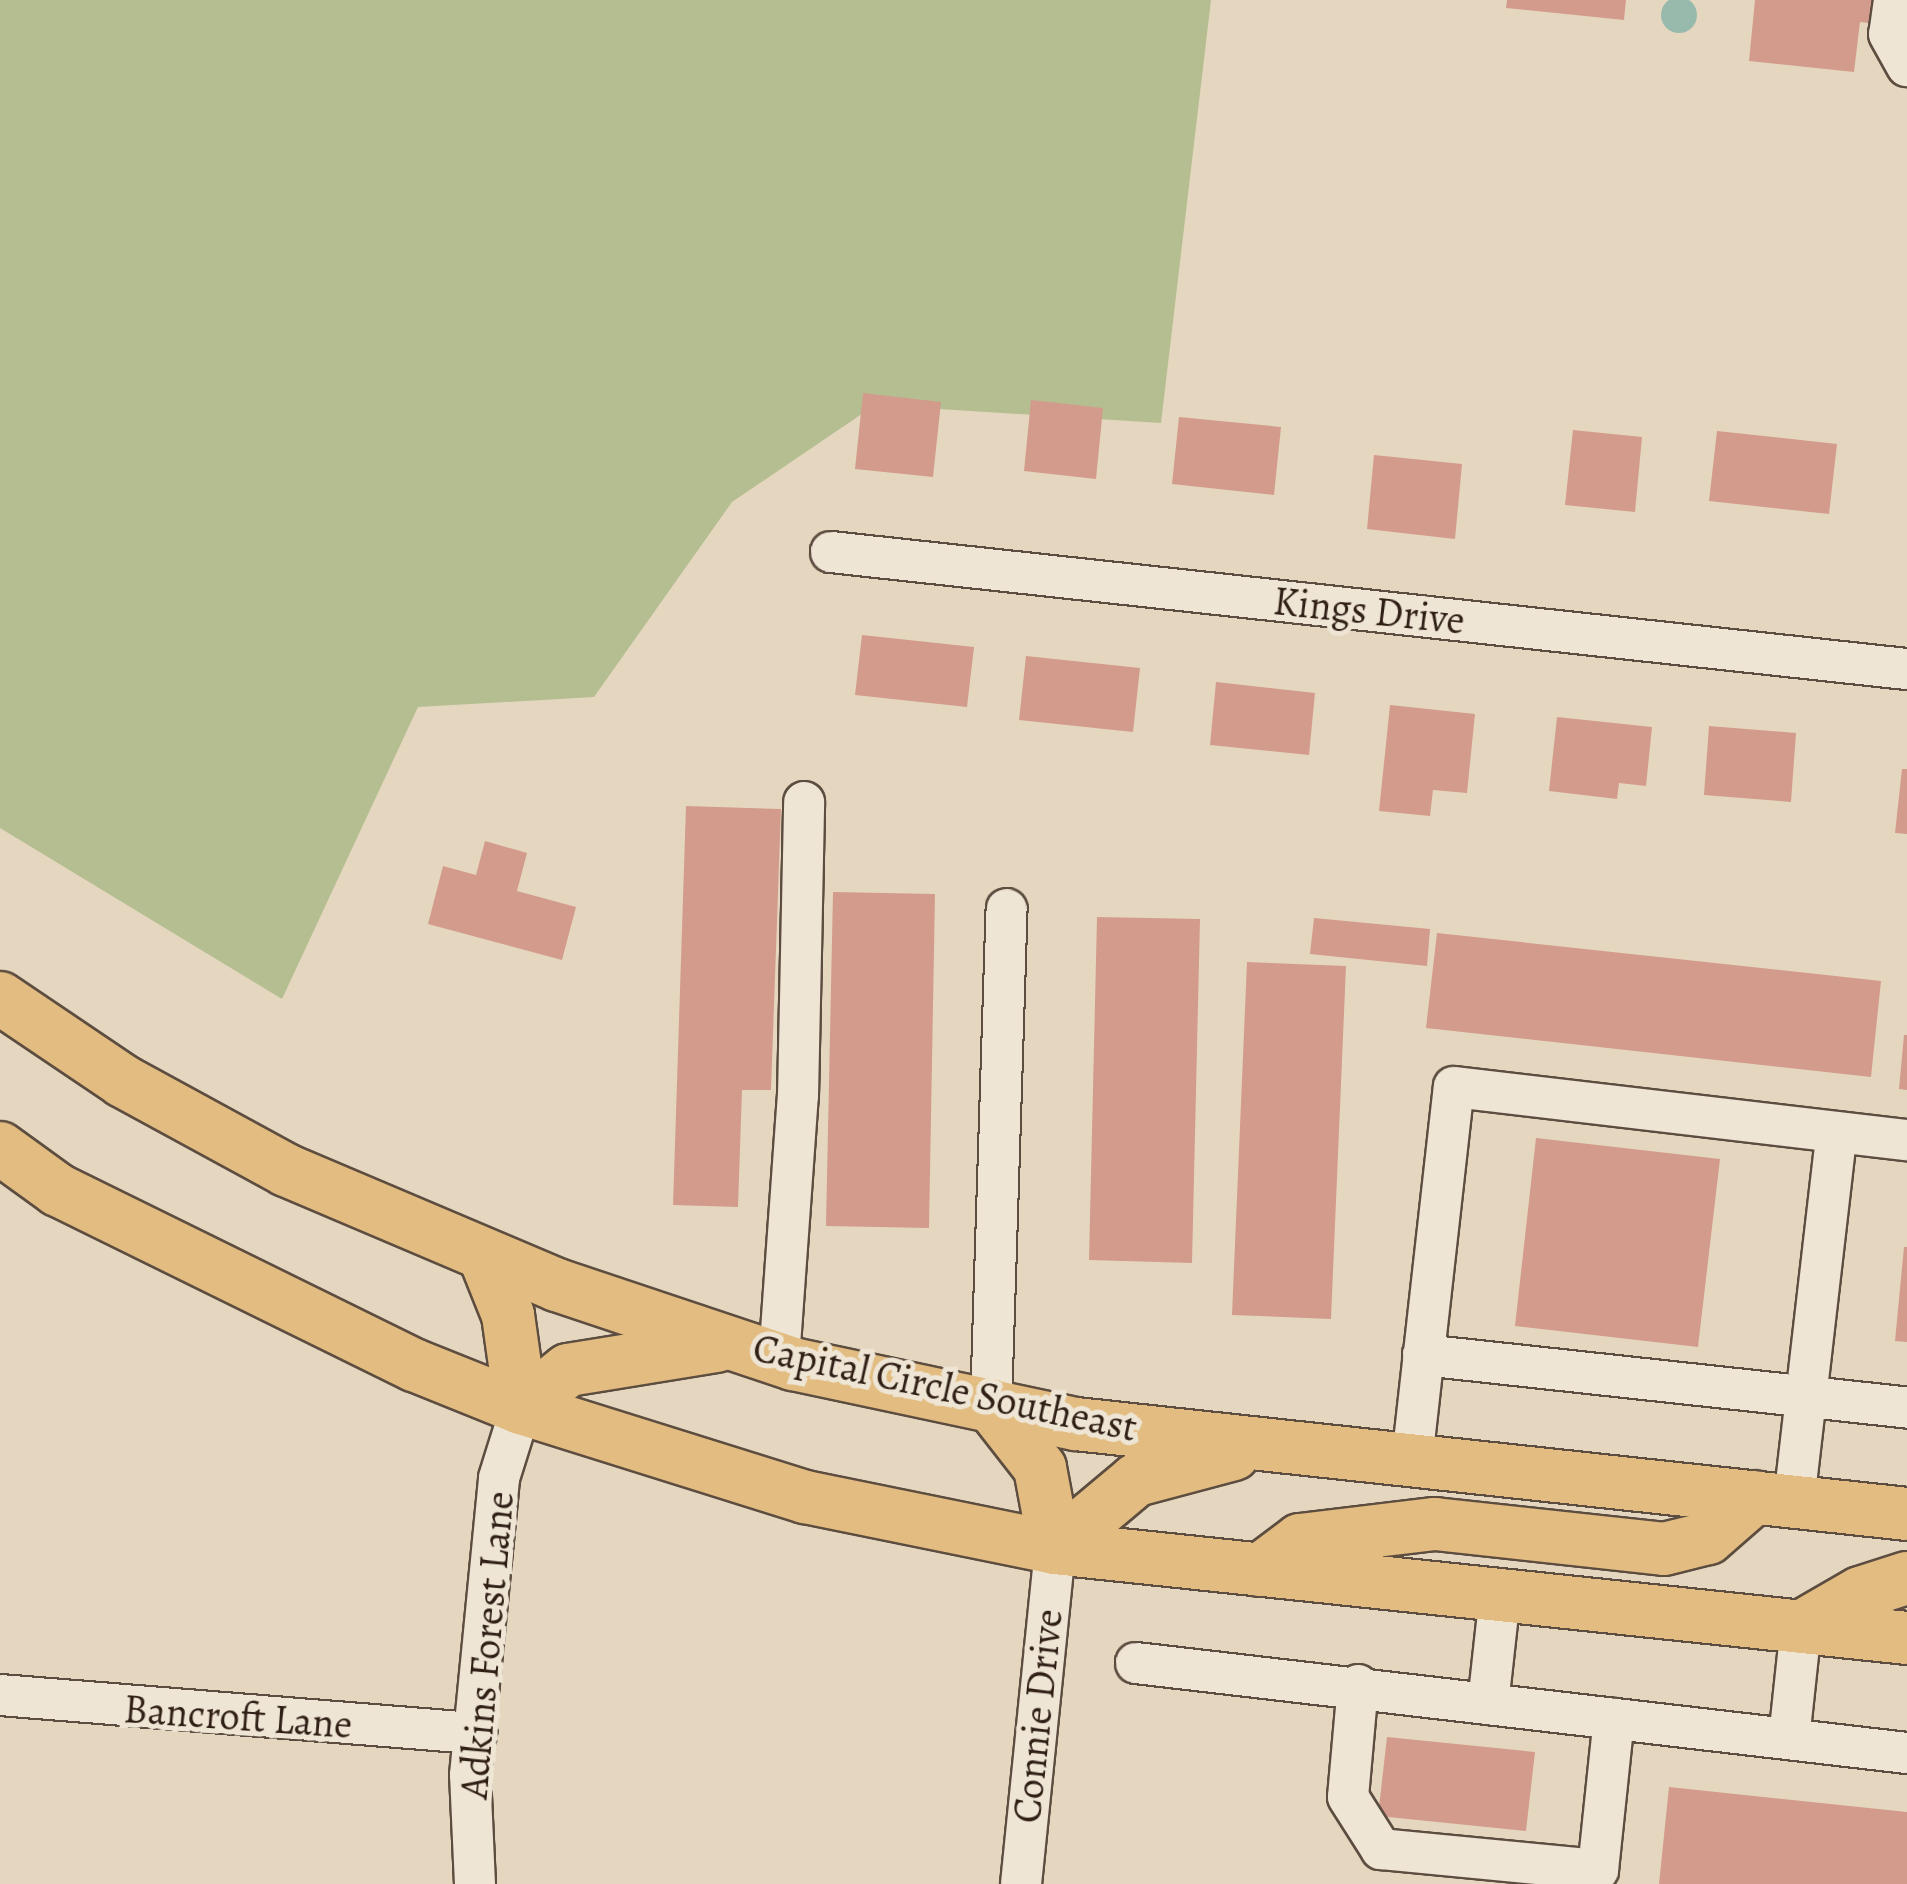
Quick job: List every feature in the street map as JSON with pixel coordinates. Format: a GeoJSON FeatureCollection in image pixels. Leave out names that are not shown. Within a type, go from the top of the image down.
{"type":"FeatureCollection","features":[{"type":"Feature","properties":{"kind":"main road","name":"Capital Circle Southeast"},"geometry":{"type":"LineString","coordinates":[[0,998],[123,1081],[286,1170],[484,1255],[756,1352],[1076,1424],[1907,1514]]}},
{"type":"Feature","properties":{"kind":"main road"},"geometry":{"type":"LineString","coordinates":[[0,1148],[58,1190],[414,1365],[521,1408],[804,1498],[1056,1548],[1907,1638]]}},
{"type":"Feature","properties":{"kind":"main road"},"geometry":{"type":"LineString","coordinates":[[484,1255],[508,1315],[521,1408]]}},
{"type":"Feature","properties":{"kind":"main road"},"geometry":{"type":"LineString","coordinates":[[521,1408],[568,1370],[756,1352]]}},
{"type":"Feature","properties":{"kind":"main road"},"geometry":{"type":"LineString","coordinates":[[991,1405],[1040,1468],[1056,1548]]}},
{"type":"Feature","properties":{"kind":"main road"},"geometry":{"type":"LineString","coordinates":[[1056,1548],[1136,1480],[1280,1446]]}},
{"type":"Feature","properties":{"kind":"main road"},"geometry":{"type":"LineString","coordinates":[[1260,1570],[1300,1540],[1435,1524],[1664,1549],[1708,1538],[1774,1499]]}},
{"type":"Feature","properties":{"kind":"main road"},"geometry":{"type":"LineString","coordinates":[[1801,1627],[1860,1593],[1907,1578]]}},
{"type":"Feature","properties":{"kind":"street"},"geometry":{"type":"LineString","coordinates":[[1894,0],[1889,34],[1907,66]]}},
{"type":"Feature","properties":{"kind":"street","name":"Kings Drive"},"geometry":{"type":"LineString","coordinates":[[831,552],[1907,669]]}},
{"type":"Feature","properties":{"kind":"street"},"geometry":{"type":"LineString","coordinates":[[756,1352],[798,1096],[804,802]]}},
{"type":"Feature","properties":{"kind":"street"},"geometry":{"type":"LineString","coordinates":[[991,1405],[1007,908]]}},
{"type":"Feature","properties":{"kind":"street"},"geometry":{"type":"LineString","coordinates":[[1412,1460],[1454,1087],[1907,1140]]}},
{"type":"Feature","properties":{"kind":"street"},"geometry":{"type":"LineString","coordinates":[[1774,1499],[1806,1400],[1837,1132]]}},
{"type":"Feature","properties":{"kind":"street"},"geometry":{"type":"LineString","coordinates":[[1424,1354],[1806,1400],[1907,1408]]}},
{"type":"Feature","properties":{"kind":"street","name":"Adkins Forest Lane"},"geometry":{"type":"LineString","coordinates":[[476,1884],[476,1733],[499,1478],[521,1408]]}},
{"type":"Feature","properties":{"kind":"street","name":"Connie Drive"},"geometry":{"type":"LineString","coordinates":[[1021,1884],[1056,1548]]}},
{"type":"Feature","properties":{"kind":"street"},"geometry":{"type":"LineString","coordinates":[[1488,1704],[1500,1595]]}},
{"type":"Feature","properties":{"kind":"street"},"geometry":{"type":"LineString","coordinates":[[1789,1740],[1801,1627]]}},
{"type":"Feature","properties":{"kind":"street"},"geometry":{"type":"LineString","coordinates":[[1136,1662],[1358,1685],[1907,1753]]}},
{"type":"Feature","properties":{"kind":"street"},"geometry":{"type":"LineString","coordinates":[[1358,1685],[1348,1797],[1381,1850],[1598,1870],[1614,1719]]}},
{"type":"Feature","properties":{"kind":"street","name":"Bancroft Lane"},"geometry":{"type":"LineString","coordinates":[[0,1695],[476,1733]]}},
{"type":"Feature","properties":{"kind":"shaded area"},"geometry":{"type":"Polygon","coordinates":[[[1679,-3],[1692,2],[1697,15],[1692,28],[1679,33],[1666,28],[1661,15],[1666,2],[1679,-3]]]}},
{"type":"Feature","properties":{"kind":"shaded area"},"geometry":{"type":"Polygon","coordinates":[[[0,0],[1211,0],[1161,423],[875,405],[732,502],[594,697],[418,707],[282,999],[0,828],[0,0]]]}},
{"type":"Feature","properties":{"kind":"building"},"geometry":{"type":"Polygon","coordinates":[[[1507,0],[1626,0],[1624,20],[1506,8],[1507,0]]]}},
{"type":"Feature","properties":{"kind":"building"},"geometry":{"type":"Polygon","coordinates":[[[1755,0],[1907,0],[1907,27],[1860,22],[1854,72],[1749,61],[1755,0]]]}},
{"type":"Feature","properties":{"kind":"building"},"geometry":{"type":"Polygon","coordinates":[[[863,393],[941,402],[933,477],[855,469],[863,393]]]}},
{"type":"Feature","properties":{"kind":"building"},"geometry":{"type":"Polygon","coordinates":[[[1031,400],[1103,408],[1096,479],[1024,471],[1031,400]]]}},
{"type":"Feature","properties":{"kind":"building"},"geometry":{"type":"Polygon","coordinates":[[[1179,417],[1281,427],[1274,495],[1172,484],[1179,417]]]}},
{"type":"Feature","properties":{"kind":"building"},"geometry":{"type":"Polygon","coordinates":[[[1573,430],[1642,437],[1635,512],[1565,505],[1573,430]]]}},
{"type":"Feature","properties":{"kind":"building"},"geometry":{"type":"Polygon","coordinates":[[[1717,431],[1837,444],[1829,514],[1709,501],[1717,431]]]}},
{"type":"Feature","properties":{"kind":"building"},"geometry":{"type":"Polygon","coordinates":[[[1374,455],[1462,464],[1455,539],[1367,529],[1374,455]]]}},
{"type":"Feature","properties":{"kind":"building"},"geometry":{"type":"Polygon","coordinates":[[[862,635],[974,647],[967,707],[855,695],[862,635]]]}},
{"type":"Feature","properties":{"kind":"building"},"geometry":{"type":"Polygon","coordinates":[[[1026,656],[1140,668],[1133,732],[1019,720],[1026,656]]]}},
{"type":"Feature","properties":{"kind":"building"},"geometry":{"type":"Polygon","coordinates":[[[1216,682],[1315,693],[1309,755],[1210,745],[1216,682]]]}},
{"type":"Feature","properties":{"kind":"building"},"geometry":{"type":"Polygon","coordinates":[[[1390,705],[1475,714],[1467,793],[1433,790],[1430,816],[1379,811],[1390,705]]]}},
{"type":"Feature","properties":{"kind":"building"},"geometry":{"type":"Polygon","coordinates":[[[1557,717],[1652,727],[1646,786],[1619,783],[1617,799],[1549,791],[1557,717]]]}},
{"type":"Feature","properties":{"kind":"building"},"geometry":{"type":"Polygon","coordinates":[[[1709,726],[1796,733],[1791,802],[1704,795],[1709,726]]]}},
{"type":"Feature","properties":{"kind":"building"},"geometry":{"type":"Polygon","coordinates":[[[1902,769],[1907,769],[1907,834],[1895,833],[1902,769]]]}},
{"type":"Feature","properties":{"kind":"building"},"geometry":{"type":"Polygon","coordinates":[[[686,806],[781,809],[771,1090],[742,1090],[738,1207],[673,1205],[686,806]]]}},
{"type":"Feature","properties":{"kind":"building"},"geometry":{"type":"Polygon","coordinates":[[[485,841],[527,853],[517,891],[576,907],[562,960],[428,924],[443,866],[476,875],[485,841]]]}},
{"type":"Feature","properties":{"kind":"building"},"geometry":{"type":"Polygon","coordinates":[[[833,892],[935,894],[929,1228],[826,1226],[833,892]]]}},
{"type":"Feature","properties":{"kind":"building"},"geometry":{"type":"Polygon","coordinates":[[[1097,917],[1200,919],[1192,1263],[1089,1260],[1097,917]]]}},
{"type":"Feature","properties":{"kind":"building"},"geometry":{"type":"Polygon","coordinates":[[[1314,918],[1430,929],[1427,966],[1310,954],[1314,918]]]}},
{"type":"Feature","properties":{"kind":"building"},"geometry":{"type":"Polygon","coordinates":[[[1437,933],[1881,981],[1871,1077],[1426,1028],[1437,933]]]}},
{"type":"Feature","properties":{"kind":"building"},"geometry":{"type":"Polygon","coordinates":[[[1247,962],[1346,966],[1331,1319],[1232,1315],[1247,962]]]}},
{"type":"Feature","properties":{"kind":"building"},"geometry":{"type":"Polygon","coordinates":[[[1907,1035],[1907,1090],[1899,1089],[1907,1035]]]}},
{"type":"Feature","properties":{"kind":"building"},"geometry":{"type":"Polygon","coordinates":[[[1536,1138],[1720,1159],[1698,1347],[1515,1326],[1536,1138]]]}},
{"type":"Feature","properties":{"kind":"building"},"geometry":{"type":"Polygon","coordinates":[[[1907,1247],[1907,1342],[1895,1341],[1907,1247]]]}},
{"type":"Feature","properties":{"kind":"building"},"geometry":{"type":"Polygon","coordinates":[[[1387,1737],[1535,1752],[1526,1831],[1378,1816],[1387,1737]]]}},
{"type":"Feature","properties":{"kind":"building"},"geometry":{"type":"Polygon","coordinates":[[[1669,1787],[1907,1812],[1907,1884],[1659,1884],[1669,1787]]]}}]}
